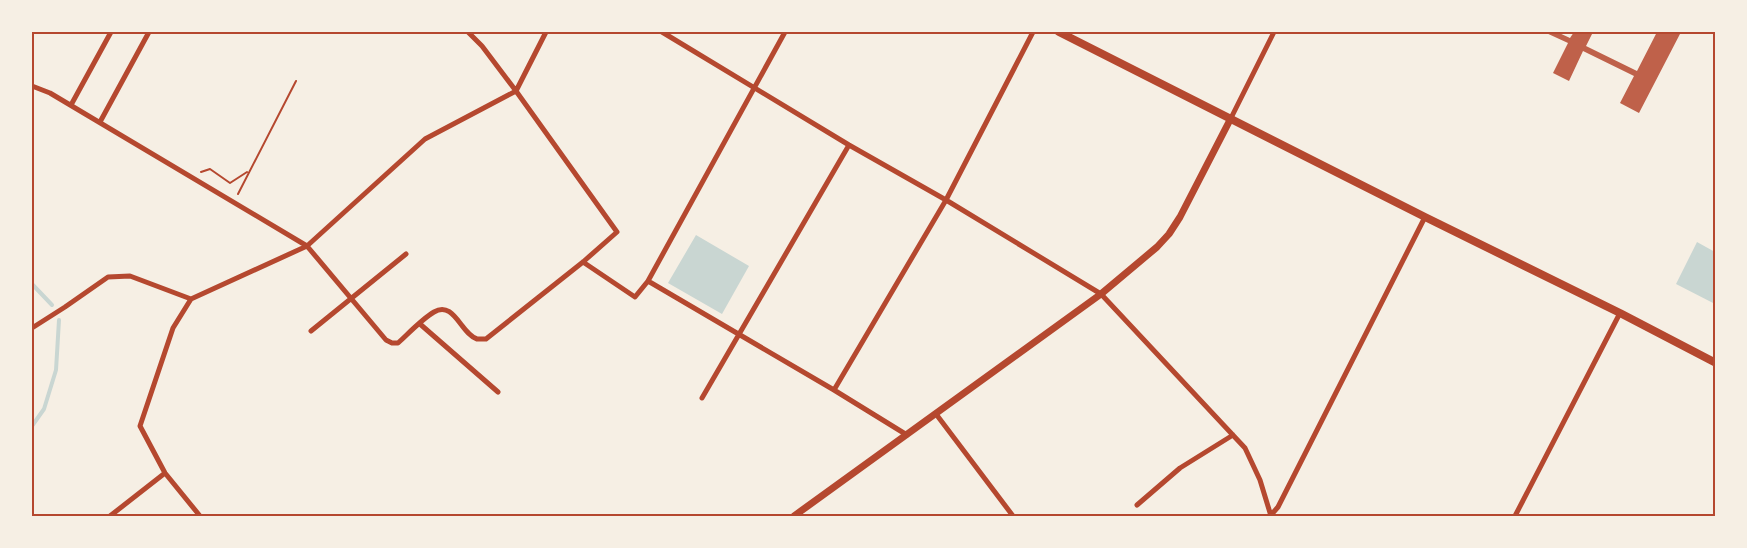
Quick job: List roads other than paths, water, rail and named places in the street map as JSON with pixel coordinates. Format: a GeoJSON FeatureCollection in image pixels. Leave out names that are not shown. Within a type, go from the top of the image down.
{"type":"FeatureCollection","features":[{"type":"Feature","properties":{"kind":"main road"},"geometry":{"type":"LineString","coordinates":[[1059,32],[1716,363]]}},
{"type":"Feature","properties":{"kind":"street"},"geometry":{"type":"LineString","coordinates":[[71,105],[111,32]]}},
{"type":"Feature","properties":{"kind":"street"},"geometry":{"type":"LineString","coordinates":[[100,122],[150,32]]}},
{"type":"Feature","properties":{"kind":"street"},"geometry":{"type":"LineString","coordinates":[[32,86],[51,93],[307,246],[386,340],[398,343],[434,311],[443,309],[451,312],[477,339],[486,339],[617,232],[516,91],[482,46],[468,32]]}},
{"type":"Feature","properties":{"kind":"street"},"geometry":{"type":"LineString","coordinates":[[200,516],[165,473],[140,426],[173,328],[191,299],[307,246],[425,139],[516,91],[546,32]]}},
{"type":"Feature","properties":{"kind":"street"},"geometry":{"type":"LineString","coordinates":[[662,32],[1101,294],[1245,448],[1260,480],[1271,516]]}},
{"type":"Feature","properties":{"kind":"street"},"geometry":{"type":"LineString","coordinates":[[583,262],[635,297],[648,281],[785,32]]}},
{"type":"Feature","properties":{"kind":"street"},"geometry":{"type":"LineString","coordinates":[[834,390],[946,200],[1033,32]]}},
{"type":"Feature","properties":{"kind":"street"},"geometry":{"type":"LineString","coordinates":[[794,516],[1101,294],[1157,247],[1180,217],[1275,32]]}},
{"type":"Feature","properties":{"kind":"street"},"geometry":{"type":"LineString","coordinates":[[702,398],[849,145]]}},
{"type":"Feature","properties":{"kind":"street"},"geometry":{"type":"LineString","coordinates":[[1271,516],[1278,507],[1425,217]]}},
{"type":"Feature","properties":{"kind":"street"},"geometry":{"type":"LineString","coordinates":[[311,331],[406,254]]}},
{"type":"Feature","properties":{"kind":"street"},"geometry":{"type":"LineString","coordinates":[[32,328],[108,277],[130,276],[191,299]]}},
{"type":"Feature","properties":{"kind":"street"},"geometry":{"type":"LineString","coordinates":[[648,281],[907,435]]}},
{"type":"Feature","properties":{"kind":"street"},"geometry":{"type":"LineString","coordinates":[[1515,516],[1620,313]]}},
{"type":"Feature","properties":{"kind":"street"},"geometry":{"type":"LineString","coordinates":[[420,324],[498,392]]}},
{"type":"Feature","properties":{"kind":"street"},"geometry":{"type":"LineString","coordinates":[[936,414],[1013,516]]}},
{"type":"Feature","properties":{"kind":"street"},"geometry":{"type":"LineString","coordinates":[[1137,505],[1180,468],[1233,435]]}},
{"type":"Feature","properties":{"kind":"street"},"geometry":{"type":"LineString","coordinates":[[110,516],[165,473]]}},
{"type":"Feature","properties":{"kind":"waterway"},"geometry":{"type":"LineString","coordinates":[[32,284],[52,305]]}},
{"type":"Feature","properties":{"kind":"waterway"},"geometry":{"type":"LineString","coordinates":[[32,426],[44,409],[56,370],[59,320]]}}]}
